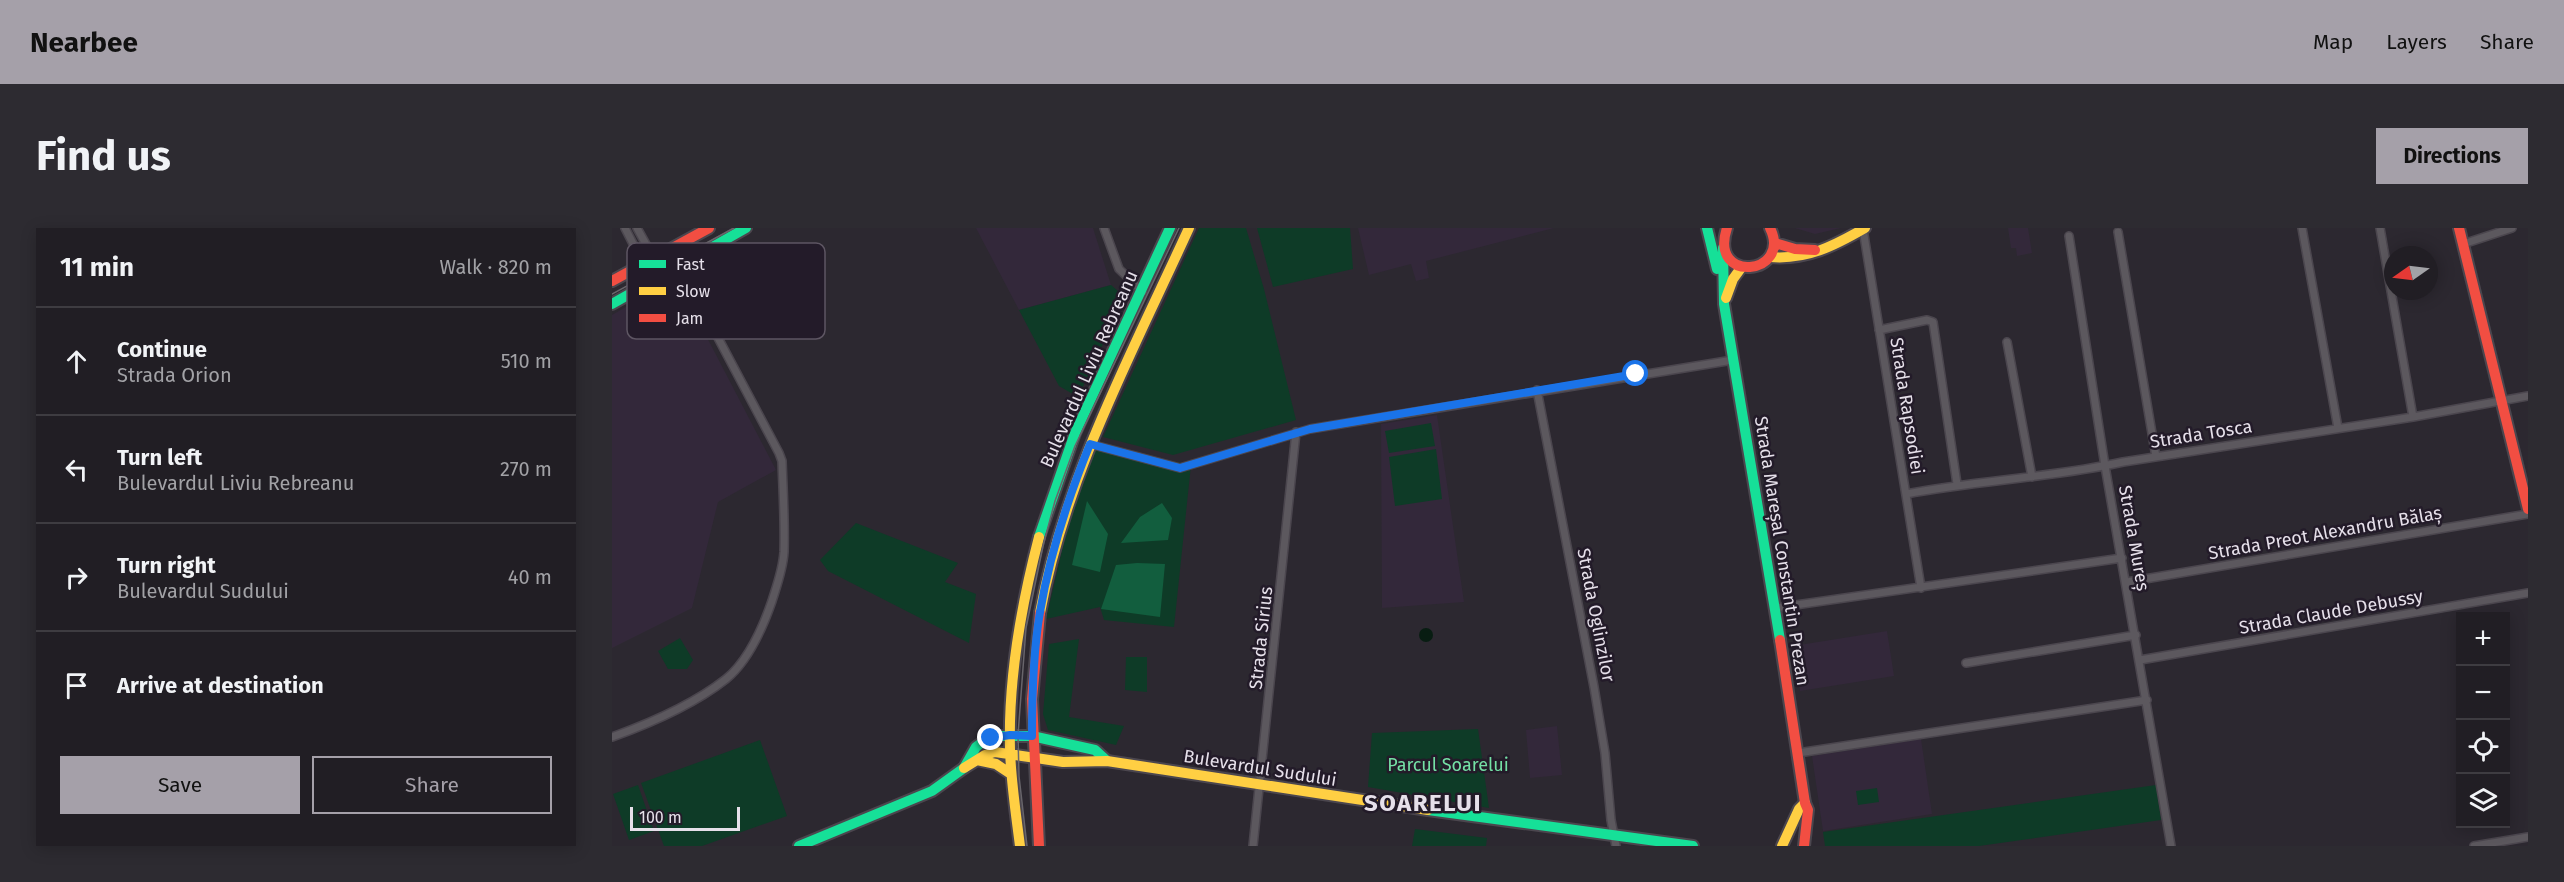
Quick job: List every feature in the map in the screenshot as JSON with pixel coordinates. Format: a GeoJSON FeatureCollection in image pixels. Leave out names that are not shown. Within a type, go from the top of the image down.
{"type":"FeatureCollection","features":[{"type":"Feature","properties":{"kind":"main road"},"geometry":{"type":"LineString","coordinates":[[682,243],[709,228]]}},
{"type":"Feature","properties":{"kind":"main road"},"geometry":{"type":"LineString","coordinates":[[720,243],[746,228]]}},
{"type":"Feature","properties":{"kind":"main road","name":"Bulevardul Liviu Rebreanu"},"geometry":{"type":"LineString","coordinates":[[1020,846],[1011,774],[1010,735],[1017,649],[1029,580],[1042,525],[1080,421],[1143,292],[1170,228]]}},
{"type":"Feature","properties":{"kind":"main road","name":"Bulevardul Liviu Rebreanu"},"geometry":{"type":"LineString","coordinates":[[1039,846],[1032,736],[1036,644],[1040,611],[1068,499],[1090,444],[1189,228]]}},
{"type":"Feature","properties":{"kind":"main road"},"geometry":{"type":"LineString","coordinates":[[1707,228],[1724,302]]}},
{"type":"Feature","properties":{"kind":"main road","name":"Strada Mareșal Constantin Prezan"},"geometry":{"type":"LineString","coordinates":[[1727,228],[1722,241],[1724,302],[1775,608],[1804,803],[1808,810],[1804,846]]}},
{"type":"Feature","properties":{"kind":"main road"},"geometry":{"type":"LineString","coordinates":[[1723,248],[1727,257],[1741,268],[1760,266],[1770,258],[1775,243],[1770,228]]}},
{"type":"Feature","properties":{"kind":"main road"},"geometry":{"type":"LineString","coordinates":[[2459,228],[2528,509]]}},
{"type":"Feature","properties":{"kind":"main road"},"geometry":{"type":"LineString","coordinates":[[1770,258],[1794,259],[1828,249],[1864,229]]}},
{"type":"Feature","properties":{"kind":"main road"},"geometry":{"type":"LineString","coordinates":[[1775,243],[1795,249],[1828,249]]}},
{"type":"Feature","properties":{"kind":"main road"},"geometry":{"type":"LineString","coordinates":[[1724,302],[1730,285],[1741,268]]}},
{"type":"Feature","properties":{"kind":"main road"},"geometry":{"type":"LineString","coordinates":[[612,281],[627,273]]}},
{"type":"Feature","properties":{"kind":"main road"},"geometry":{"type":"LineString","coordinates":[[612,304],[627,295]]}},
{"type":"Feature","properties":{"kind":"main road","name":"Bulevardul Sudului"},"geometry":{"type":"LineString","coordinates":[[964,768],[976,747],[999,735],[1032,736],[1095,750],[1107,761]]}},
{"type":"Feature","properties":{"kind":"main road","name":"Bulevardul Sudului"},"geometry":{"type":"LineString","coordinates":[[799,846],[932,790],[990,752],[999,751],[1033,758],[1094,763],[1107,761],[1616,841],[1694,846]]}},
{"type":"Feature","properties":{"kind":"main road"},"geometry":{"type":"LineString","coordinates":[[977,760],[1001,765],[1011,774]]}},
{"type":"Feature","properties":{"kind":"main road"},"geometry":{"type":"LineString","coordinates":[[1792,846],[1783,846],[1799,809],[1804,803]]}},
{"type":"Feature","properties":{"kind":"street"},"geometry":{"type":"LineString","coordinates":[[625,228],[632,243]]}},
{"type":"Feature","properties":{"kind":"street"},"geometry":{"type":"LineString","coordinates":[[637,228],[645,243]]}},
{"type":"Feature","properties":{"kind":"street"},"geometry":{"type":"LineString","coordinates":[[1104,228],[1119,269],[1143,292]]}},
{"type":"Feature","properties":{"kind":"street"},"geometry":{"type":"LineString","coordinates":[[2302,228],[2338,428]]}},
{"type":"Feature","properties":{"kind":"street"},"geometry":{"type":"LineString","coordinates":[[2380,228],[2413,417]]}},
{"type":"Feature","properties":{"kind":"street"},"geometry":{"type":"LineString","coordinates":[[2463,244],[2512,228]]}},
{"type":"Feature","properties":{"kind":"street","name":"Strada Rapsodiei"},"geometry":{"type":"LineString","coordinates":[[1864,229],[1921,588]]}},
{"type":"Feature","properties":{"kind":"street"},"geometry":{"type":"LineString","coordinates":[[2118,232],[2156,457]]}},
{"type":"Feature","properties":{"kind":"street","name":"Strada Mureș"},"geometry":{"type":"LineString","coordinates":[[2069,236],[2105,466],[2127,582],[2171,846]]}},
{"type":"Feature","properties":{"kind":"street"},"geometry":{"type":"LineString","coordinates":[[1879,330],[1927,320],[1933,322],[1957,484]]}},
{"type":"Feature","properties":{"kind":"street"},"geometry":{"type":"LineString","coordinates":[[612,737],[654,721],[726,679],[734,671],[764,622],[779,580],[784,554],[782,461],[719,339]]}},
{"type":"Feature","properties":{"kind":"street"},"geometry":{"type":"LineString","coordinates":[[2007,342],[2032,477]]}},
{"type":"Feature","properties":{"kind":"street"},"geometry":{"type":"LineString","coordinates":[[1090,444],[1180,468],[1296,432],[1537,390],[1733,360]]}},
{"type":"Feature","properties":{"kind":"street","name":"Strada Oglinzilor"},"geometry":{"type":"LineString","coordinates":[[1537,390],[1582,620],[1605,753],[1611,820],[1616,841]]}},
{"type":"Feature","properties":{"kind":"street","name":"Strada Tosca"},"geometry":{"type":"LineString","coordinates":[[1906,494],[1957,484],[2032,477],[2105,466],[2413,417],[2528,396]]}},
{"type":"Feature","properties":{"kind":"street","name":"Strada Sirius"},"geometry":{"type":"LineString","coordinates":[[1253,846],[1296,432]]}},
{"type":"Feature","properties":{"kind":"street","name":"Strada Preot Alexandru Bălaș"},"geometry":{"type":"LineString","coordinates":[[2127,582],[2528,514]]}},
{"type":"Feature","properties":{"kind":"street"},"geometry":{"type":"LineString","coordinates":[[1775,608],[2122,558]]}},
{"type":"Feature","properties":{"kind":"street","name":"Strada Claude Debussy"},"geometry":{"type":"LineString","coordinates":[[2140,660],[2528,593]]}},
{"type":"Feature","properties":{"kind":"street"},"geometry":{"type":"LineString","coordinates":[[1966,663],[2136,635]]}},
{"type":"Feature","properties":{"kind":"street"},"geometry":{"type":"LineString","coordinates":[[1798,753],[2146,700]]}},
{"type":"Feature","properties":{"kind":"street"},"geometry":{"type":"LineString","coordinates":[[2474,846],[2528,837]]}},
{"type":"Feature","properties":{"kind":"shaded area"},"geometry":{"type":"Polygon","coordinates":[[[976,228],[1093,228],[1111,285],[1019,310],[976,228]]]}},
{"type":"Feature","properties":{"kind":"shaded area"},"geometry":{"type":"Polygon","coordinates":[[[1358,228],[1554,228],[1426,261],[1429,278],[1416,281],[1411,264],[1369,275],[1358,228]]]}},
{"type":"Feature","properties":{"kind":"shaded area"},"geometry":{"type":"Polygon","coordinates":[[[1795,228],[1841,228],[1815,234],[1795,228]]]}},
{"type":"Feature","properties":{"kind":"shaded area"},"geometry":{"type":"Polygon","coordinates":[[[2008,228],[2028,228],[2032,253],[2017,256],[2016,248],[2011,248],[2008,228]]]}},
{"type":"Feature","properties":{"kind":"shaded area"},"geometry":{"type":"Polygon","coordinates":[[[627,306],[627,339],[708,339],[776,470],[718,502],[692,608],[612,648],[612,315],[627,306]]]}},
{"type":"Feature","properties":{"kind":"shaded area"},"geometry":{"type":"Polygon","coordinates":[[[1437,415],[1464,602],[1382,608],[1381,424],[1437,415]]]}},
{"type":"Feature","properties":{"kind":"shaded area"},"geometry":{"type":"Polygon","coordinates":[[[1423,628],[1429,628],[1433,635],[1429,642],[1423,642],[1419,638],[1419,632],[1423,628]]]}},
{"type":"Feature","properties":{"kind":"shaded area"},"geometry":{"type":"Polygon","coordinates":[[[1887,631],[1894,676],[1800,691],[1793,646],[1887,631]]]}},
{"type":"Feature","properties":{"kind":"shaded area"},"geometry":{"type":"Polygon","coordinates":[[[1557,726],[1562,775],[1530,778],[1526,730],[1557,726]]]}},
{"type":"Feature","properties":{"kind":"shaded area"},"geometry":{"type":"Polygon","coordinates":[[[1921,739],[1932,814],[1823,831],[1812,756],[1921,739]]]}},
{"type":"Feature","properties":{"kind":"green space"},"geometry":{"type":"Polygon","coordinates":[[[1199,228],[1246,228],[1264,289],[1296,420],[1173,455],[1103,437],[1199,228]]]}},
{"type":"Feature","properties":{"kind":"green space"},"geometry":{"type":"Polygon","coordinates":[[[1257,228],[1350,228],[1353,269],[1273,287],[1257,228]]]}},
{"type":"Feature","properties":{"kind":"green space"},"geometry":{"type":"Polygon","coordinates":[[[1111,285],[1125,297],[1078,397],[1059,386],[1019,310],[1111,285]]]}},
{"type":"Feature","properties":{"kind":"green space"},"geometry":{"type":"Polygon","coordinates":[[[1431,423],[1435,446],[1389,453],[1385,431],[1431,423]]]}},
{"type":"Feature","properties":{"kind":"green space"},"geometry":{"type":"Polygon","coordinates":[[[1090,444],[1191,465],[1174,627],[1104,620],[1100,607],[1046,619],[1090,444]]]}},
{"type":"Feature","properties":{"kind":"green space"},"geometry":{"type":"Polygon","coordinates":[[[1436,449],[1442,499],[1395,506],[1389,457],[1436,449]]]}},
{"type":"Feature","properties":{"kind":"green space"},"geometry":{"type":"Polygon","coordinates":[[[1087,501],[1108,534],[1100,572],[1072,565],[1087,501]]]}},
{"type":"Feature","properties":{"kind":"green space"},"geometry":{"type":"Polygon","coordinates":[[[1162,503],[1172,518],[1168,540],[1121,543],[1140,517],[1162,503]]]}},
{"type":"Feature","properties":{"kind":"green space"},"geometry":{"type":"Polygon","coordinates":[[[856,523],[958,563],[945,582],[976,594],[969,643],[828,571],[820,560],[856,523]]]}},
{"type":"Feature","properties":{"kind":"green space"},"geometry":{"type":"Polygon","coordinates":[[[1165,564],[1160,617],[1101,609],[1116,565],[1165,564]]]}},
{"type":"Feature","properties":{"kind":"green space"},"geometry":{"type":"Polygon","coordinates":[[[680,638],[693,660],[687,669],[668,669],[658,651],[680,638]]]}},
{"type":"Feature","properties":{"kind":"green space"},"geometry":{"type":"Polygon","coordinates":[[[1079,639],[1069,717],[1124,726],[1116,745],[1048,730],[1043,714],[1049,644],[1079,639]]]}},
{"type":"Feature","properties":{"kind":"green space"},"geometry":{"type":"Polygon","coordinates":[[[1126,657],[1147,657],[1147,692],[1125,690],[1126,657]]]}},
{"type":"Feature","properties":{"kind":"green space","name":"Parcul Soarelui"},"geometry":{"type":"Polygon","coordinates":[[[1478,729],[1489,808],[1368,787],[1372,733],[1478,729]]]}},
{"type":"Feature","properties":{"kind":"green space"},"geometry":{"type":"Polygon","coordinates":[[[760,740],[787,816],[702,846],[664,846],[641,783],[760,740]]]}},
{"type":"Feature","properties":{"kind":"green space"},"geometry":{"type":"Polygon","coordinates":[[[638,785],[654,831],[629,840],[613,794],[638,785]]]}},
{"type":"Feature","properties":{"kind":"green space"},"geometry":{"type":"Polygon","coordinates":[[[2156,785],[2161,820],[1979,846],[1825,846],[1823,832],[2156,785]]]}},
{"type":"Feature","properties":{"kind":"green space"},"geometry":{"type":"Polygon","coordinates":[[[1877,788],[1879,802],[1858,805],[1856,791],[1877,788]]]}},
{"type":"Feature","properties":{"kind":"green space"},"geometry":{"type":"Polygon","coordinates":[[[1415,829],[1487,838],[1486,846],[1412,846],[1415,829]]]}},
{"type":"Feature","properties":{"kind":"tram line"},"geometry":{"type":"LineString","coordinates":[[706,243],[734,228]]}},
{"type":"Feature","properties":{"kind":"tram line"},"geometry":{"type":"LineString","coordinates":[[1027,846],[1019,776],[1018,735],[1026,628],[1043,546],[1055,501],[1075,446],[1179,228]]}},
{"type":"Feature","properties":{"kind":"tram line"},"geometry":{"type":"LineString","coordinates":[[612,294],[627,286]]}},
{"type":"Feature","properties":{"kind":"traffic: fast"},"geometry":{"type":"LineString","coordinates":[[720,243],[746,228]]}},
{"type":"Feature","properties":{"kind":"traffic: fast"},"geometry":{"type":"LineString","coordinates":[[1039,537],[1075,433],[1170,228]]}},
{"type":"Feature","properties":{"kind":"traffic: fast"},"geometry":{"type":"LineString","coordinates":[[1707,228],[1717,269]]}},
{"type":"Feature","properties":{"kind":"traffic: fast"},"geometry":{"type":"LineString","coordinates":[[1723,248],[1724,304],[1780,640]]}},
{"type":"Feature","properties":{"kind":"traffic: fast"},"geometry":{"type":"LineString","coordinates":[[612,304],[627,295]]}},
{"type":"Feature","properties":{"kind":"traffic: fast"},"geometry":{"type":"LineString","coordinates":[[799,846],[932,791],[964,768],[976,747],[984,741],[999,736],[1032,736],[1095,750],[1107,761]]}},
{"type":"Feature","properties":{"kind":"traffic: fast"},"geometry":{"type":"LineString","coordinates":[[1428,810],[1693,846]]}},
{"type":"Feature","properties":{"kind":"traffic: slow"},"geometry":{"type":"LineString","coordinates":[[1040,613],[1051,563],[1083,464],[1123,369],[1189,228]]}},
{"type":"Feature","properties":{"kind":"traffic: slow"},"geometry":{"type":"LineString","coordinates":[[1770,257],[1808,254],[1842,241],[1865,228]]}},
{"type":"Feature","properties":{"kind":"traffic: slow"},"geometry":{"type":"LineString","coordinates":[[1726,298],[1733,279],[1741,268]]}},
{"type":"Feature","properties":{"kind":"traffic: slow"},"geometry":{"type":"LineString","coordinates":[[1020,846],[1011,762],[1011,696],[1021,616],[1039,537]]}},
{"type":"Feature","properties":{"kind":"traffic: slow"},"geometry":{"type":"LineString","coordinates":[[964,768],[985,755],[995,752],[1063,762],[1107,761],[1428,810]]}},
{"type":"Feature","properties":{"kind":"traffic: slow"},"geometry":{"type":"LineString","coordinates":[[977,760],[996,764],[1011,774]]}},
{"type":"Feature","properties":{"kind":"traffic: slow"},"geometry":{"type":"LineString","coordinates":[[1782,846],[1799,809],[1805,803]]}},
{"type":"Feature","properties":{"kind":"traffic: jam"},"geometry":{"type":"LineString","coordinates":[[682,243],[709,228]]}},
{"type":"Feature","properties":{"kind":"traffic: jam"},"geometry":{"type":"LineString","coordinates":[[1727,228],[1724,246],[1729,259],[1738,265],[1750,267],[1761,264],[1770,256],[1774,244],[1770,228]]}},
{"type":"Feature","properties":{"kind":"traffic: jam"},"geometry":{"type":"LineString","coordinates":[[2459,228],[2528,509]]}},
{"type":"Feature","properties":{"kind":"traffic: jam"},"geometry":{"type":"LineString","coordinates":[[1775,243],[1795,249],[1815,250]]}},
{"type":"Feature","properties":{"kind":"traffic: jam"},"geometry":{"type":"LineString","coordinates":[[612,281],[627,273]]}},
{"type":"Feature","properties":{"kind":"traffic: jam"},"geometry":{"type":"LineString","coordinates":[[1039,846],[1032,699],[1040,613]]}},
{"type":"Feature","properties":{"kind":"traffic: jam"},"geometry":{"type":"LineString","coordinates":[[1780,640],[1805,803],[1808,810],[1804,846]]}},
{"type":"Feature","properties":{"kind":"district","name":"SOARELUI"},"geometry":{"type":"Point","coordinates":[1423,803]}},
{"type":"Feature","properties":{"kind":"route"},"geometry":{"type":"LineString","coordinates":[[991,738],[999,735],[1032,736],[1036,644],[1040,611],[1068,499],[1090,444],[1180,468],[1310,429],[1636,374]]}}]}
